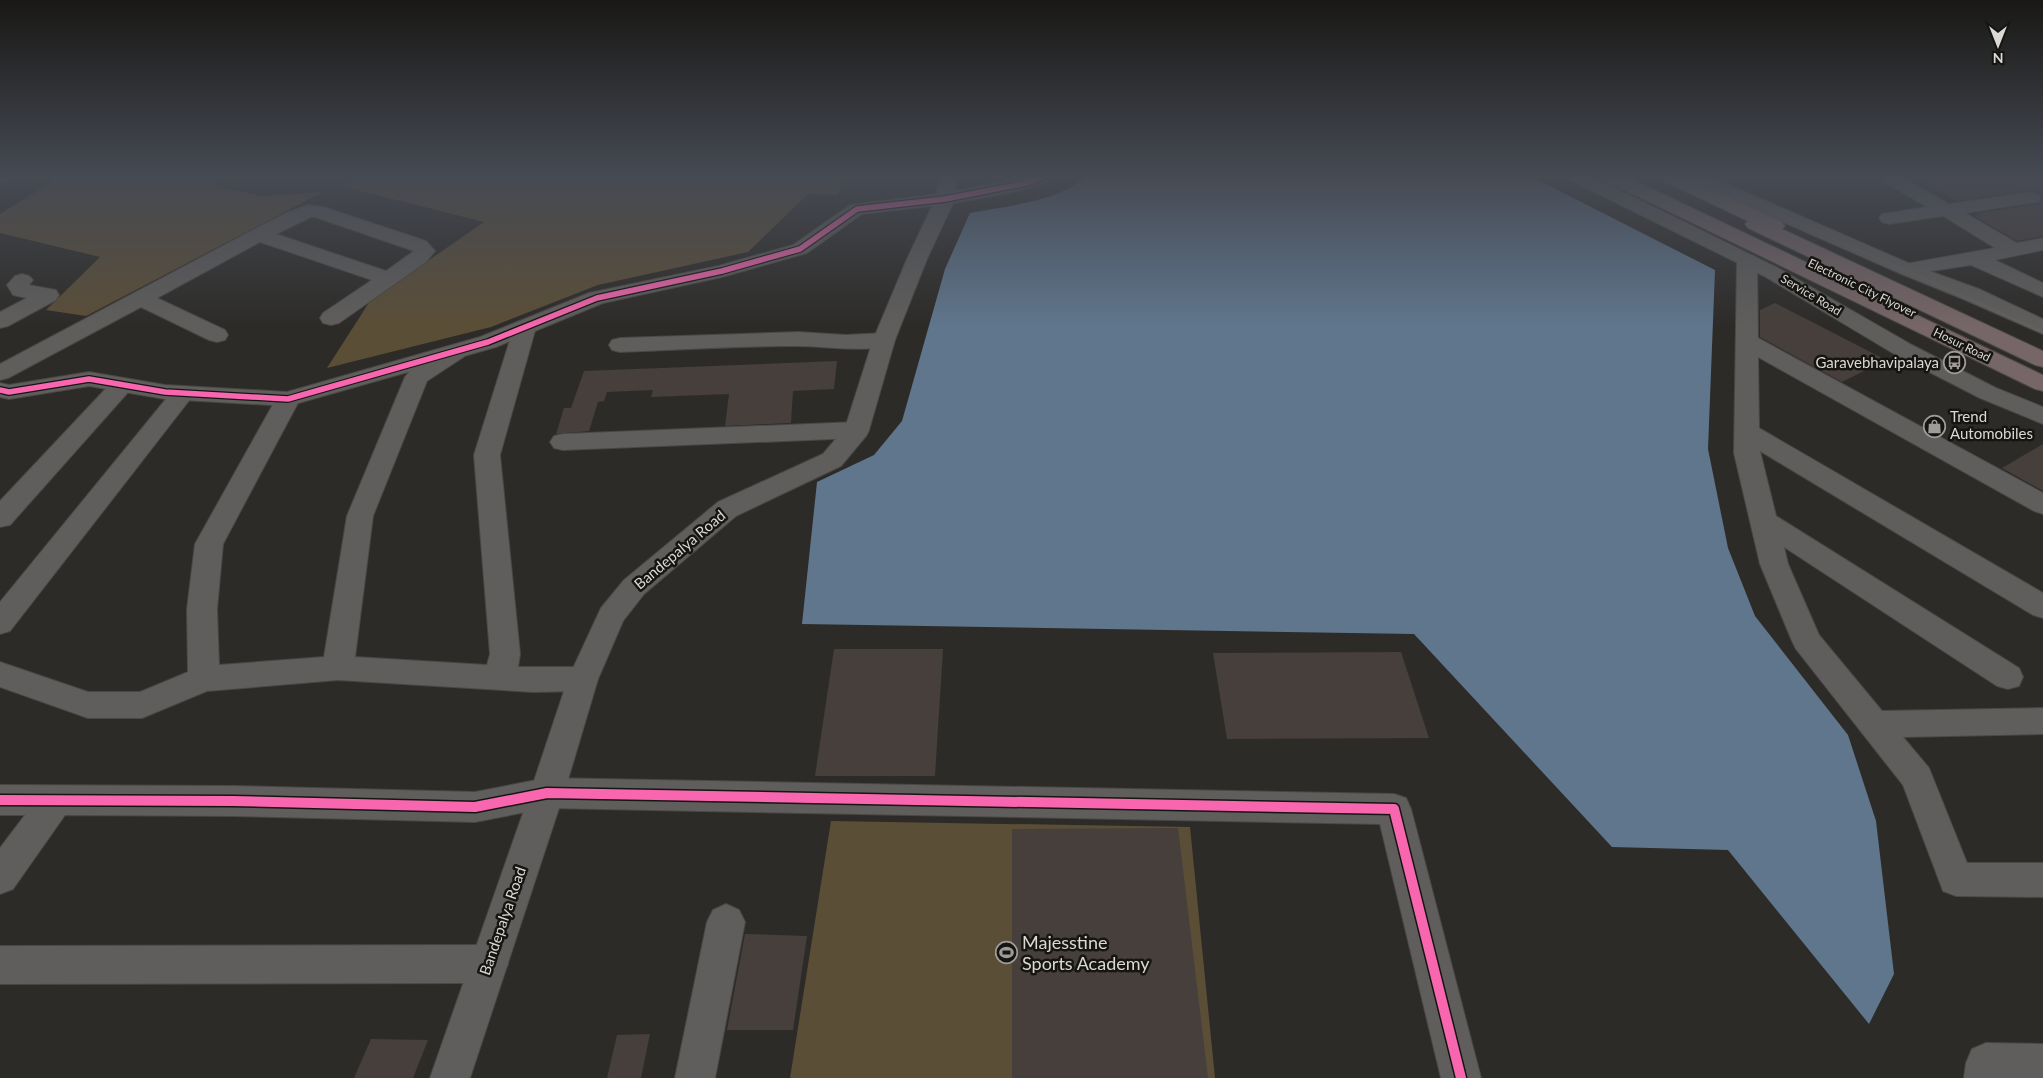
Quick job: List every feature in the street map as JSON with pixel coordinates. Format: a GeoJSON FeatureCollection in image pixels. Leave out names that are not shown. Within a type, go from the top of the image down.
{"type":"FeatureCollection","features":[{"type":"Feature","properties":{"kind":"highway","name":"Hosur Road"},"geometry":{"type":"LineString","coordinates":[[1715,226],[2043,384]]}},
{"type":"Feature","properties":{"kind":"highway","name":"Electronic City Flyover"},"geometry":{"type":"LineString","coordinates":[[1732,226],[2043,375]]}},
{"type":"Feature","properties":{"kind":"highway","name":"Electronic City Flyover"},"geometry":{"type":"LineString","coordinates":[[1759,226],[2043,360]]}},
{"type":"Feature","properties":{"kind":"highway","name":"Hosur Road"},"geometry":{"type":"LineString","coordinates":[[1776,226],[2043,351]]}},
{"type":"Feature","properties":{"kind":"street"},"geometry":{"type":"LineString","coordinates":[[2,388],[140,298],[275,226]]}},
{"type":"Feature","properties":{"kind":"street"},"geometry":{"type":"LineString","coordinates":[[332,318],[419,258],[425,251],[418,245],[362,226]]}},
{"type":"Feature","properties":{"kind":"street"},"geometry":{"type":"LineString","coordinates":[[2,388],[89,379],[164,392],[288,399],[488,342],[597,298],[722,271],[800,249],[832,226]]}},
{"type":"Feature","properties":{"kind":"street","name":"Bandepalya Road"},"geometry":{"type":"LineString","coordinates":[[450,1078],[547,792],[583,679],[611,616],[634,587],[727,509],[832,460],[858,430],[884,340],[931,226]]}},
{"type":"Feature","properties":{"kind":"street","name":"Service Road"},"geometry":{"type":"LineString","coordinates":[[1679,226],[1771,272],[1904,350],[1988,393],[2043,416]]}},
{"type":"Feature","properties":{"kind":"street"},"geometry":{"type":"LineString","coordinates":[[1809,226],[1906,269],[1971,294],[2043,327]]}},
{"type":"Feature","properties":{"kind":"street"},"geometry":{"type":"LineString","coordinates":[[1973,226],[2014,250]]}},
{"type":"Feature","properties":{"kind":"street"},"geometry":{"type":"LineString","coordinates":[[258,235],[389,279]]}},
{"type":"Feature","properties":{"kind":"street"},"geometry":{"type":"LineString","coordinates":[[1906,269],[2043,244]]}},
{"type":"Feature","properties":{"kind":"street"},"geometry":{"type":"LineString","coordinates":[[1974,258],[2043,291]]}},
{"type":"Feature","properties":{"kind":"street"},"geometry":{"type":"LineString","coordinates":[[1747,260],[1747,453],[1774,564],[1807,641],[1917,778],[1956,879],[2043,880]]}},
{"type":"Feature","properties":{"kind":"street"},"geometry":{"type":"LineString","coordinates":[[0,321],[48,295],[21,290],[18,285],[22,280]]}},
{"type":"Feature","properties":{"kind":"street"},"geometry":{"type":"LineString","coordinates":[[140,298],[216,335]]}},
{"type":"Feature","properties":{"kind":"street"},"geometry":{"type":"LineString","coordinates":[[500,677],[505,654],[487,455],[525,327]]}},
{"type":"Feature","properties":{"kind":"street"},"geometry":{"type":"LineString","coordinates":[[620,345],[798,339],[846,342],[884,340]]}},
{"type":"Feature","properties":{"kind":"street"},"geometry":{"type":"LineString","coordinates":[[1747,341],[2043,505]]}},
{"type":"Feature","properties":{"kind":"street"},"geometry":{"type":"LineString","coordinates":[[338,668],[360,516],[417,377],[456,351]]}},
{"type":"Feature","properties":{"kind":"street"},"geometry":{"type":"LineString","coordinates":[[0,518],[122,385]]}},
{"type":"Feature","properties":{"kind":"street"},"geometry":{"type":"LineString","coordinates":[[0,623],[183,393]]}},
{"type":"Feature","properties":{"kind":"street"},"geometry":{"type":"LineString","coordinates":[[204,679],[202,609],[209,544],[288,399]]}},
{"type":"Feature","properties":{"kind":"street"},"geometry":{"type":"LineString","coordinates":[[563,442],[858,430]]}},
{"type":"Feature","properties":{"kind":"street"},"geometry":{"type":"LineString","coordinates":[[1747,432],[2043,607]]}},
{"type":"Feature","properties":{"kind":"street"},"geometry":{"type":"LineString","coordinates":[[1763,521],[2008,677]]}},
{"type":"Feature","properties":{"kind":"street"},"geometry":{"type":"LineString","coordinates":[[0,674],[88,705],[142,705],[204,679],[338,668],[533,680],[583,679]]}},
{"type":"Feature","properties":{"kind":"street"},"geometry":{"type":"LineString","coordinates":[[1874,724],[2043,721]]}},
{"type":"Feature","properties":{"kind":"street"},"geometry":{"type":"LineString","coordinates":[[0,800],[233,801],[475,807],[547,792],[1394,809],[1460,1078]]}},
{"type":"Feature","properties":{"kind":"street"},"geometry":{"type":"LineString","coordinates":[[0,878],[56,800]]}},
{"type":"Feature","properties":{"kind":"street"},"geometry":{"type":"LineString","coordinates":[[695,1078],[726,922]]}},
{"type":"Feature","properties":{"kind":"street"},"geometry":{"type":"LineString","coordinates":[[0,965],[489,964]]}},
{"type":"Feature","properties":{"kind":"street"},"geometry":{"type":"LineString","coordinates":[[1984,1078],[1986,1063],[2043,1064]]}},
{"type":"Feature","properties":{"kind":"shaded area"},"geometry":{"type":"Polygon","coordinates":[[[0,226],[257,226],[86,316],[46,310],[100,257],[0,233],[0,226]]]}},
{"type":"Feature","properties":{"kind":"shaded area"},"geometry":{"type":"Polygon","coordinates":[[[478,226],[775,226],[748,252],[598,285],[491,327],[327,368],[370,301],[478,226]]]}},
{"type":"Feature","properties":{"kind":"shaded area","name":"Majesstine Sports Academy"},"geometry":{"type":"Polygon","coordinates":[[[831,821],[1190,827],[1215,1078],[790,1078],[831,821]]]}},
{"type":"Feature","properties":{"kind":"water"},"geometry":{"type":"Polygon","coordinates":[[[964,226],[1629,226],[1715,270],[1708,449],[1728,548],[1755,616],[1848,735],[1876,821],[1894,974],[1869,1024],[1728,850],[1612,847],[1414,634],[802,624],[817,482],[874,455],[902,421],[945,269],[964,226]]]}},
{"type":"Feature","properties":{"kind":"building"},"geometry":{"type":"Polygon","coordinates":[[[1992,226],[2043,226],[2043,236],[2017,241],[1992,226]]]}},
{"type":"Feature","properties":{"kind":"building"},"geometry":{"type":"Polygon","coordinates":[[[1775,303],[1886,360],[1842,382],[1760,337],[1760,310],[1775,303]]]}},
{"type":"Feature","properties":{"kind":"building"},"geometry":{"type":"Polygon","coordinates":[[[837,361],[834,389],[793,391],[791,423],[725,426],[729,394],[651,397],[653,390],[607,392],[604,401],[598,402],[589,431],[556,434],[564,408],[571,408],[584,371],[837,361]]]}},
{"type":"Feature","properties":{"kind":"building"},"geometry":{"type":"Polygon","coordinates":[[[2043,444],[2043,491],[2002,468],[2043,444]]]}},
{"type":"Feature","properties":{"kind":"building"},"geometry":{"type":"Polygon","coordinates":[[[834,649],[943,649],[935,776],[815,776],[834,649]]]}},
{"type":"Feature","properties":{"kind":"building"},"geometry":{"type":"Polygon","coordinates":[[[1401,652],[1429,738],[1227,739],[1213,653],[1401,652]]]}},
{"type":"Feature","properties":{"kind":"building"},"geometry":{"type":"Polygon","coordinates":[[[1178,828],[1208,1078],[1012,1078],[1012,829],[1178,828]]]}},
{"type":"Feature","properties":{"kind":"building"},"geometry":{"type":"Polygon","coordinates":[[[745,934],[807,936],[793,1030],[727,1030],[745,934]]]}},
{"type":"Feature","properties":{"kind":"building"},"geometry":{"type":"Polygon","coordinates":[[[650,1034],[641,1078],[607,1078],[617,1035],[650,1034]]]}},
{"type":"Feature","properties":{"kind":"building"},"geometry":{"type":"Polygon","coordinates":[[[371,1039],[428,1040],[413,1078],[354,1078],[371,1039]]]}},
{"type":"Feature","properties":{"kind":"railway"},"geometry":{"type":"LineString","coordinates":[[1807,226],[2043,332]]}},
{"type":"Feature","properties":{"kind":"cycle path"},"geometry":{"type":"LineString","coordinates":[[0,390],[9,392],[89,379],[165,392],[288,399],[488,342],[597,298],[722,271],[800,249],[832,226]]}},
{"type":"Feature","properties":{"kind":"cycle path"},"geometry":{"type":"LineString","coordinates":[[0,800],[233,801],[475,807],[547,793],[1394,809],[1461,1078]]}},
{"type":"Feature","properties":{"kind":"place","name":"Garavebhavipalaya"},"geometry":{"type":"Point","coordinates":[1955,363]}},
{"type":"Feature","properties":{"kind":"place","name":"Trend Automobiles"},"geometry":{"type":"Point","coordinates":[1934,426]}},
{"type":"Feature","properties":{"kind":"place","name":"Majesstine Sports Academy"},"geometry":{"type":"Point","coordinates":[1006,953]}}]}
